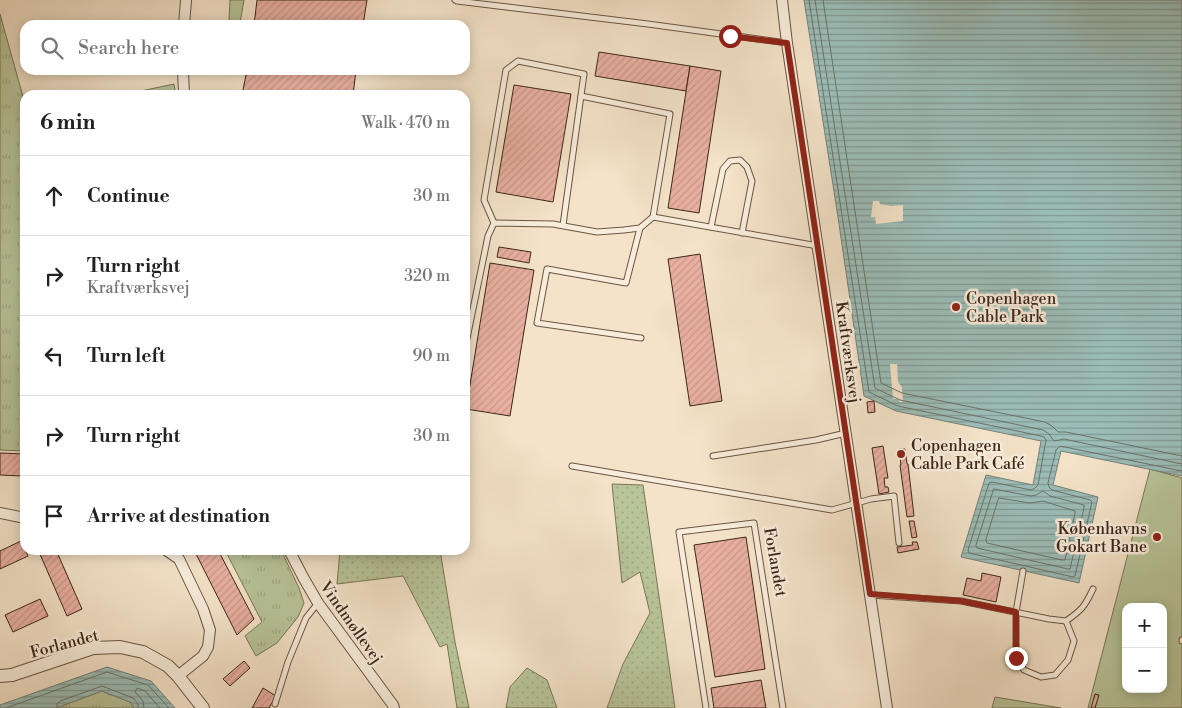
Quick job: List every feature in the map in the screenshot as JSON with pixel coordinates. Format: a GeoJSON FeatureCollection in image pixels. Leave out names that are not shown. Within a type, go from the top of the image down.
{"type":"FeatureCollection","features":[{"type":"Feature","properties":{"kind":"street"},"geometry":{"type":"LineString","coordinates":[[184,20],[186,0]]}},
{"type":"Feature","properties":{"kind":"street","name":"Kraftværksvej"},"geometry":{"type":"LineString","coordinates":[[782,0],[887,708]]}},
{"type":"Feature","properties":{"kind":"street"},"geometry":{"type":"LineString","coordinates":[[183,75],[184,90]]}},
{"type":"Feature","properties":{"kind":"street"},"geometry":{"type":"LineString","coordinates":[[0,513],[20,517]]}},
{"type":"Feature","properties":{"kind":"street"},"geometry":{"type":"LineString","coordinates":[[174,555],[178,558],[203,609],[210,630],[208,647],[203,656],[178,676]]}},
{"type":"Feature","properties":{"kind":"street","name":"Vindmøllevej"},"geometry":{"type":"LineString","coordinates":[[292,555],[318,603],[394,708]]}},
{"type":"Feature","properties":{"kind":"street","name":"Forlandet"},"geometry":{"type":"LineString","coordinates":[[0,676],[12,675],[93,648],[120,647],[143,652],[168,666],[203,708]]}},
{"type":"Feature","properties":{"kind":"lane"},"geometry":{"type":"LineString","coordinates":[[455,0],[787,43]]}},
{"type":"Feature","properties":{"kind":"lane"},"geometry":{"type":"LineString","coordinates":[[470,324],[488,236],[494,223],[484,200],[506,70],[518,61],[584,74],[563,225]]}},
{"type":"Feature","properties":{"kind":"lane"},"geometry":{"type":"LineString","coordinates":[[494,223],[553,224],[597,232],[640,228],[653,218],[670,114],[581,96]]}},
{"type":"Feature","properties":{"kind":"lane"},"geometry":{"type":"LineString","coordinates":[[711,227],[723,169],[730,161],[740,160],[747,167],[752,181],[742,232]]}},
{"type":"Feature","properties":{"kind":"lane"},"geometry":{"type":"LineString","coordinates":[[653,218],[818,246]]}},
{"type":"Feature","properties":{"kind":"lane"},"geometry":{"type":"LineString","coordinates":[[640,228],[626,283],[547,269],[537,323],[641,338]]}},
{"type":"Feature","properties":{"kind":"lane"},"geometry":{"type":"LineString","coordinates":[[714,456],[816,440],[846,433]]}},
{"type":"Feature","properties":{"kind":"lane"},"geometry":{"type":"LineString","coordinates":[[572,466],[832,510],[871,498],[894,496],[899,543]]}},
{"type":"Feature","properties":{"kind":"lane","name":"Forlandet"},"geometry":{"type":"LineString","coordinates":[[706,708],[679,532],[754,522],[783,708]]}},
{"type":"Feature","properties":{"kind":"lane"},"geometry":{"type":"LineString","coordinates":[[1023,571],[1016,612],[1016,658],[1024,670],[1041,677],[1055,675],[1068,660],[1074,641],[1066,621]]}},
{"type":"Feature","properties":{"kind":"lane"},"geometry":{"type":"LineString","coordinates":[[870,594],[961,601],[1066,621],[1080,612],[1093,589]]}},
{"type":"Feature","properties":{"kind":"lane"},"geometry":{"type":"LineString","coordinates":[[275,704],[288,662],[306,618],[318,603]]}},
{"type":"Feature","properties":{"kind":"green space"},"geometry":{"type":"Polygon","coordinates":[[[230,0],[244,0],[241,20],[229,20],[230,0]]]}},
{"type":"Feature","properties":{"kind":"green space"},"geometry":{"type":"Polygon","coordinates":[[[0,14],[21,90],[20,451],[0,450],[0,14]]]}},
{"type":"Feature","properties":{"kind":"green space"},"geometry":{"type":"Polygon","coordinates":[[[174,84],[175,90],[146,90],[174,84]]]}},
{"type":"Feature","properties":{"kind":"green space","name":"Københavns Gokart Bane"},"geometry":{"type":"Polygon","coordinates":[[[1150,469],[1182,478],[1182,708],[1088,708],[1150,469]]]}},
{"type":"Feature","properties":{"kind":"green space"},"geometry":{"type":"Polygon","coordinates":[[[612,484],[643,485],[675,708],[607,708],[623,664],[650,613],[640,572],[622,583],[612,484]]]}},
{"type":"Feature","properties":{"kind":"green space"},"geometry":{"type":"Polygon","coordinates":[[[228,555],[283,555],[304,603],[298,617],[277,643],[256,656],[245,636],[262,622],[228,555]]]}},
{"type":"Feature","properties":{"kind":"green space"},"geometry":{"type":"Polygon","coordinates":[[[340,555],[441,555],[455,642],[469,708],[457,708],[447,644],[440,647],[403,576],[337,584],[340,555]]]}},
{"type":"Feature","properties":{"kind":"green space"},"geometry":{"type":"Polygon","coordinates":[[[527,668],[547,680],[557,708],[506,708],[510,687],[527,668]]]}},
{"type":"Feature","properties":{"kind":"green space"},"geometry":{"type":"Polygon","coordinates":[[[102,691],[130,702],[134,708],[56,708],[102,691]]]}},
{"type":"Feature","properties":{"kind":"green space"},"geometry":{"type":"Polygon","coordinates":[[[995,697],[1061,708],[992,708],[995,697]]]}},
{"type":"Feature","properties":{"kind":"water","name":"Copenhagen Cable Park"},"geometry":{"type":"Polygon","coordinates":[[[804,0],[1182,0],[1182,476],[1061,451],[1053,485],[1098,497],[1079,583],[961,557],[986,475],[1033,485],[1041,441],[896,411],[864,396],[804,0]]]}},
{"type":"Feature","properties":{"kind":"water"},"geometry":{"type":"Polygon","coordinates":[[[107,667],[151,681],[175,708],[134,708],[130,702],[102,691],[56,708],[0,708],[0,705],[107,667]]]}},
{"type":"Feature","properties":{"kind":"pier"},"geometry":{"type":"Polygon","coordinates":[[[873,201],[879,201],[880,204],[891,206],[903,205],[903,221],[876,224],[875,217],[871,217],[873,201]]]}},
{"type":"Feature","properties":{"kind":"pier"},"geometry":{"type":"Polygon","coordinates":[[[890,364],[897,364],[898,382],[902,387],[903,402],[899,402],[899,399],[893,399],[890,364]]]}},
{"type":"Feature","properties":{"kind":"building"},"geometry":{"type":"Polygon","coordinates":[[[257,0],[367,0],[364,20],[255,20],[257,0]]]}},
{"type":"Feature","properties":{"kind":"building"},"geometry":{"type":"Polygon","coordinates":[[[599,52],[690,66],[686,91],[595,76],[599,52]]]}},
{"type":"Feature","properties":{"kind":"building"},"geometry":{"type":"Polygon","coordinates":[[[690,66],[721,71],[699,213],[668,208],[690,66]]]}},
{"type":"Feature","properties":{"kind":"building"},"geometry":{"type":"Polygon","coordinates":[[[246,75],[355,75],[354,90],[243,90],[246,75]]]}},
{"type":"Feature","properties":{"kind":"building"},"geometry":{"type":"Polygon","coordinates":[[[514,85],[571,94],[553,202],[496,192],[514,85]]]}},
{"type":"Feature","properties":{"kind":"building"},"geometry":{"type":"Polygon","coordinates":[[[499,247],[531,252],[529,263],[497,257],[499,247]]]}},
{"type":"Feature","properties":{"kind":"building"},"geometry":{"type":"Polygon","coordinates":[[[700,254],[722,401],[690,406],[668,259],[700,254]]]}},
{"type":"Feature","properties":{"kind":"building"},"geometry":{"type":"Polygon","coordinates":[[[490,263],[534,270],[510,416],[470,410],[470,385],[490,263]]]}},
{"type":"Feature","properties":{"kind":"building"},"geometry":{"type":"Polygon","coordinates":[[[874,401],[875,412],[868,413],[867,402],[874,401]]]}},
{"type":"Feature","properties":{"kind":"building"},"geometry":{"type":"Polygon","coordinates":[[[883,446],[888,478],[884,478],[885,487],[888,487],[889,492],[879,494],[872,448],[883,446]]]}},
{"type":"Feature","properties":{"kind":"building"},"geometry":{"type":"Polygon","coordinates":[[[899,449],[905,449],[914,516],[907,517],[899,449]]]}},
{"type":"Feature","properties":{"kind":"building"},"geometry":{"type":"Polygon","coordinates":[[[0,453],[20,454],[20,476],[0,475],[0,453]]]}},
{"type":"Feature","properties":{"kind":"building"},"geometry":{"type":"Polygon","coordinates":[[[909,521],[914,521],[917,537],[912,538],[909,521]]]}},
{"type":"Feature","properties":{"kind":"building"},"geometry":{"type":"Polygon","coordinates":[[[746,537],[765,669],[715,677],[694,545],[746,537]]]}},
{"type":"Feature","properties":{"kind":"building"},"geometry":{"type":"Polygon","coordinates":[[[20,541],[20,555],[28,556],[0,569],[0,551],[20,541]]]}},
{"type":"Feature","properties":{"kind":"building"},"geometry":{"type":"Polygon","coordinates":[[[912,542],[917,542],[919,549],[898,553],[897,547],[913,545],[912,542]]]}},
{"type":"Feature","properties":{"kind":"building"},"geometry":{"type":"Polygon","coordinates":[[[40,555],[58,555],[82,609],[67,616],[40,555]]]}},
{"type":"Feature","properties":{"kind":"building"},"geometry":{"type":"Polygon","coordinates":[[[197,555],[221,555],[254,619],[237,635],[197,555]]]}},
{"type":"Feature","properties":{"kind":"building"},"geometry":{"type":"Polygon","coordinates":[[[982,573],[1001,577],[996,602],[963,595],[967,578],[981,581],[982,573]]]}},
{"type":"Feature","properties":{"kind":"building"},"geometry":{"type":"Polygon","coordinates":[[[40,599],[48,616],[13,632],[5,615],[40,599]]]}},
{"type":"Feature","properties":{"kind":"building"},"geometry":{"type":"Polygon","coordinates":[[[244,661],[250,668],[230,686],[223,679],[244,661]]]}},
{"type":"Feature","properties":{"kind":"building"},"geometry":{"type":"Polygon","coordinates":[[[761,680],[766,708],[714,708],[711,688],[761,680]]]}},
{"type":"Feature","properties":{"kind":"building"},"geometry":{"type":"Polygon","coordinates":[[[263,688],[276,696],[269,708],[252,708],[263,688]]]}},
{"type":"Feature","properties":{"kind":"building"},"geometry":{"type":"Polygon","coordinates":[[[1095,694],[1099,695],[1095,708],[1091,708],[1095,694]]]}},
{"type":"Feature","properties":{"kind":"place","name":"Copenhagen Cable Park"},"geometry":{"type":"Point","coordinates":[956,307]}},
{"type":"Feature","properties":{"kind":"place","name":"Copenhagen Cable Park Café"},"geometry":{"type":"Point","coordinates":[901,454]}},
{"type":"Feature","properties":{"kind":"place","name":"Københavns Gokart Bane"},"geometry":{"type":"Point","coordinates":[1157,537]}},
{"type":"Feature","properties":{"kind":"route"},"geometry":{"type":"LineString","coordinates":[[730,36],[787,43],[870,594],[961,601],[1016,612],[1016,658]]}}]}
